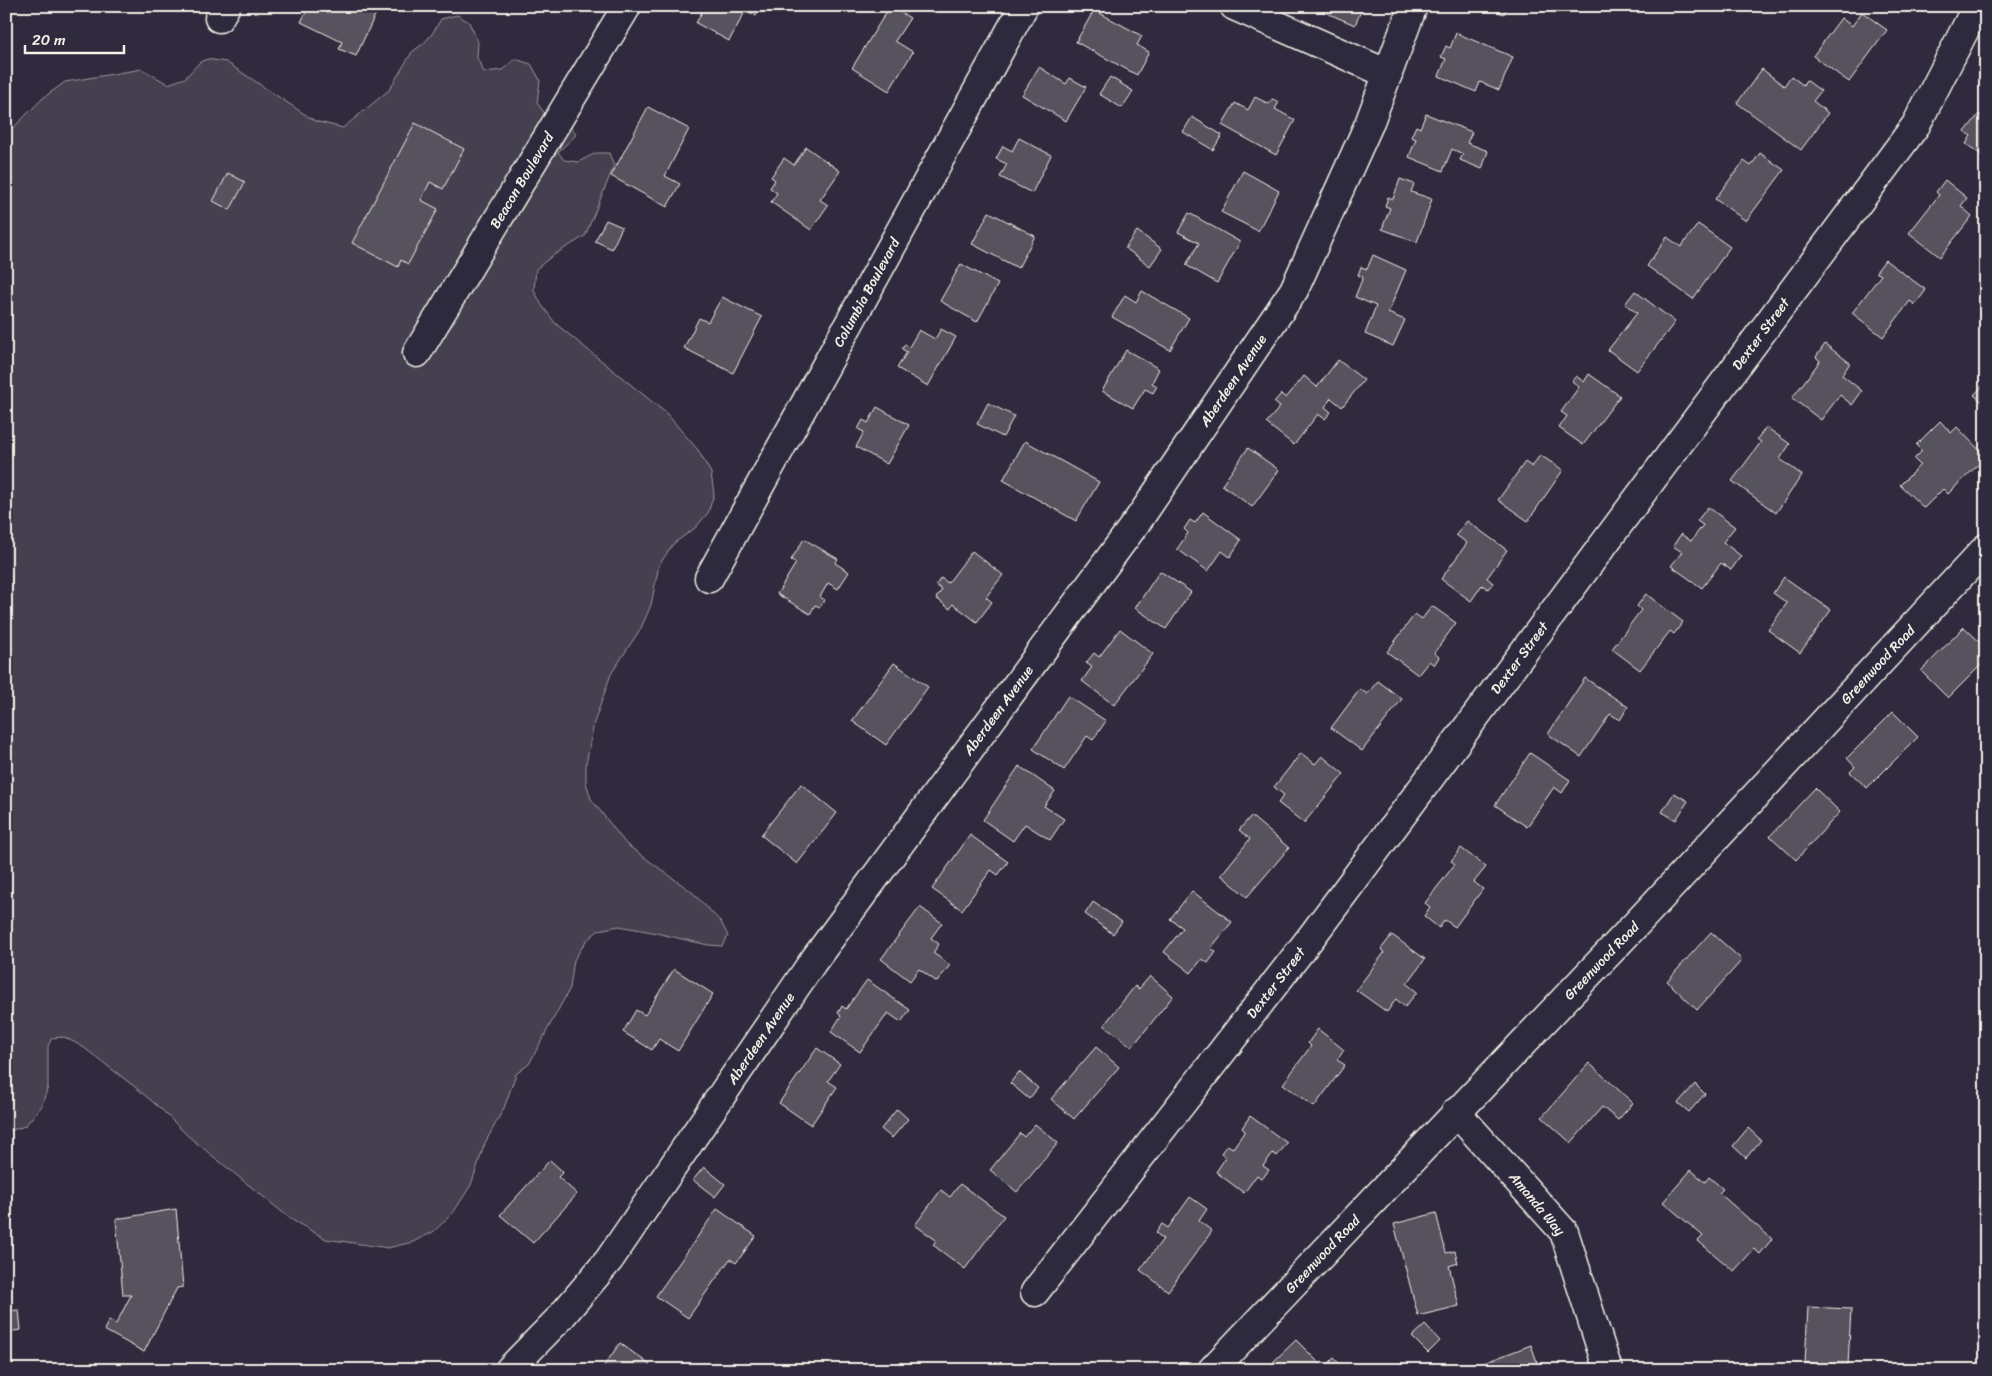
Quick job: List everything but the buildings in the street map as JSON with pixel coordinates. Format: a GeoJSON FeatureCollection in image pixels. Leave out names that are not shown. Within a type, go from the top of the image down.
{"type":"FeatureCollection","features":[{"type":"Feature","properties":{"kind":"street","name":"Beacon Boulevard"},"geometry":{"type":"LineString","coordinates":[[416,353],[627,6]]}},
{"type":"Feature","properties":{"kind":"street","name":"Columbia Boulevard"},"geometry":{"type":"LineString","coordinates":[[709,578],[1024,6]]}},
{"type":"Feature","properties":{"kind":"street"},"geometry":{"type":"LineString","coordinates":[[1234,6],[1388,74]]}},
{"type":"Feature","properties":{"kind":"street","name":"Aberdeen Avenue"},"geometry":{"type":"LineString","coordinates":[[510,1369],[559,1319],[609,1260],[812,963],[1141,516],[1294,290],[1370,124],[1413,6]]}},
{"type":"Feature","properties":{"kind":"street","name":"Dexter Street"},"geometry":{"type":"LineString","coordinates":[[1034,1292],[1312,936],[1916,125],[1977,6]]}},
{"type":"Feature","properties":{"kind":"street","name":"Greenwood Road"},"geometry":{"type":"LineString","coordinates":[[1212,1370],[1639,921],[1986,548]]}},
{"type":"Feature","properties":{"kind":"street","name":"Amanda Way"},"geometry":{"type":"LineString","coordinates":[[1456,1112],[1564,1232],[1608,1370]]}},
{"type":"Feature","properties":{"kind":"shaded area"},"geometry":{"type":"Polygon","coordinates":[[[457,15],[469,22],[478,42],[477,58],[484,72],[502,70],[515,59],[531,64],[540,80],[537,103],[546,115],[572,128],[576,135],[558,152],[564,160],[578,162],[596,153],[609,153],[614,166],[585,236],[552,256],[536,269],[534,290],[541,304],[556,324],[666,413],[698,450],[711,473],[714,494],[708,513],[695,528],[673,544],[659,565],[651,605],[641,628],[611,674],[594,723],[586,764],[586,782],[591,799],[626,844],[692,892],[721,922],[728,936],[722,946],[708,945],[619,926],[599,930],[586,941],[574,960],[570,988],[529,1064],[516,1074],[504,1108],[485,1143],[471,1185],[453,1213],[433,1232],[413,1242],[388,1248],[326,1239],[292,1220],[188,1136],[135,1087],[83,1047],[64,1037],[52,1038],[48,1046],[48,1087],[41,1107],[25,1126],[6,1132],[6,135],[43,98],[65,82],[142,69],[168,84],[185,78],[200,62],[207,59],[226,62],[315,121],[343,128],[389,90],[412,52],[432,34],[441,19],[457,15]]]}}]}
